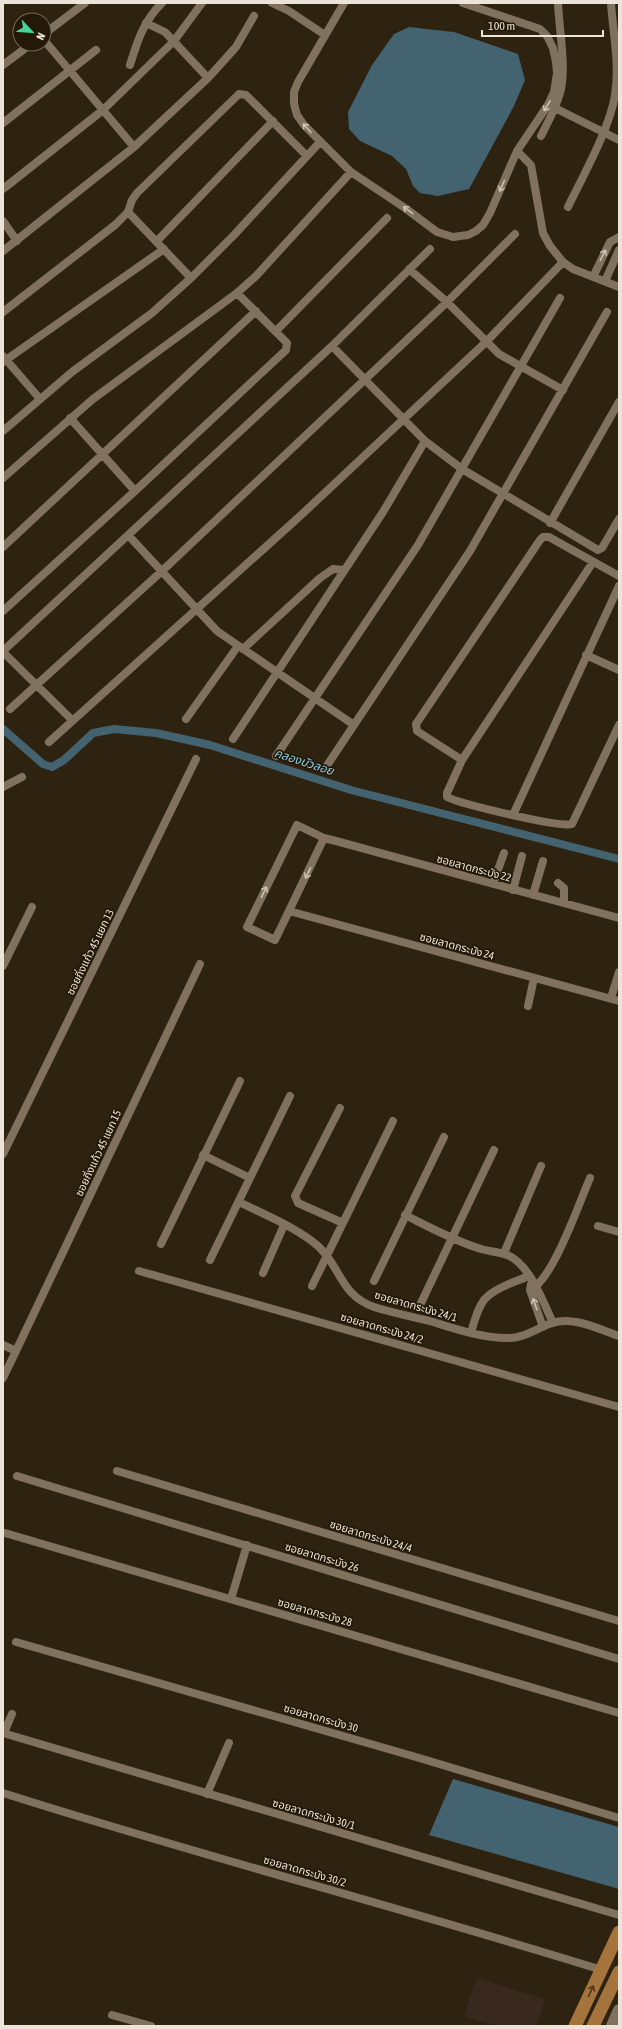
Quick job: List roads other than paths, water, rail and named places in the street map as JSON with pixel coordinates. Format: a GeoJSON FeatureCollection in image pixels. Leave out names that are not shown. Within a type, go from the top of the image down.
{"type":"FeatureCollection","features":[{"type":"Feature","properties":{"kind":"main road"},"geometry":{"type":"LineString","coordinates":[[575,2026],[619,1932]]}},
{"type":"Feature","properties":{"kind":"main road"},"geometry":{"type":"LineString","coordinates":[[593,2026],[619,1972]]}},
{"type":"Feature","properties":{"kind":"main road"},"geometry":{"type":"LineString","coordinates":[[612,2026],[619,2010]]}},
{"type":"Feature","properties":{"kind":"street"},"geometry":{"type":"LineString","coordinates":[[52,28],[85,3]]}},
{"type":"Feature","properties":{"kind":"street"},"geometry":{"type":"LineString","coordinates":[[130,65],[138,39],[146,22],[162,3]]}},
{"type":"Feature","properties":{"kind":"street"},"geometry":{"type":"LineString","coordinates":[[3,189],[103,110],[174,41],[202,3]]}},
{"type":"Feature","properties":{"kind":"street"},"geometry":{"type":"LineString","coordinates":[[272,3],[289,11],[325,35]]}},
{"type":"Feature","properties":{"kind":"street"},"geometry":{"type":"LineString","coordinates":[[344,3],[294,92],[294,104],[297,115],[320,142],[351,172],[437,232],[447,236],[460,237],[476,231],[483,225],[490,213],[517,151],[548,105],[554,92],[557,74],[553,48],[547,36],[540,29],[475,5],[464,3]]}},
{"type":"Feature","properties":{"kind":"street"},"geometry":{"type":"LineString","coordinates":[[541,136],[561,92],[563,77],[558,3]]}},
{"type":"Feature","properties":{"kind":"street"},"geometry":{"type":"LineString","coordinates":[[568,207],[610,116],[615,95],[617,72],[611,3]]}},
{"type":"Feature","properties":{"kind":"street"},"geometry":{"type":"LineString","coordinates":[[3,251],[134,147],[208,78],[236,47],[254,16]]}},
{"type":"Feature","properties":{"kind":"street"},"geometry":{"type":"LineString","coordinates":[[146,22],[158,27],[174,41],[208,78]]}},
{"type":"Feature","properties":{"kind":"street"},"geometry":{"type":"LineString","coordinates":[[52,50],[134,147]]}},
{"type":"Feature","properties":{"kind":"street"},"geometry":{"type":"LineString","coordinates":[[3,123],[96,50]]}},
{"type":"Feature","properties":{"kind":"street"},"geometry":{"type":"LineString","coordinates":[[3,65],[20,52]]}},
{"type":"Feature","properties":{"kind":"street"},"geometry":{"type":"LineString","coordinates":[[3,312],[115,225],[128,212],[132,200],[137,192],[236,96],[241,94],[246,95],[307,156]]}},
{"type":"Feature","properties":{"kind":"street"},"geometry":{"type":"LineString","coordinates":[[555,108],[619,140]]}},
{"type":"Feature","properties":{"kind":"street"},"geometry":{"type":"LineString","coordinates":[[157,241],[272,121]]}},
{"type":"Feature","properties":{"kind":"street"},"geometry":{"type":"LineString","coordinates":[[3,431],[72,372],[152,313],[191,278],[234,236],[320,142]]}},
{"type":"Feature","properties":{"kind":"street"},"geometry":{"type":"LineString","coordinates":[[517,151],[531,165],[542,233],[563,262],[573,269],[619,287]]}},
{"type":"Feature","properties":{"kind":"street"},"geometry":{"type":"LineString","coordinates":[[3,478],[70,418],[161,347],[237,293],[256,276],[351,172]]}},
{"type":"Feature","properties":{"kind":"street"},"geometry":{"type":"LineString","coordinates":[[128,212],[191,278]]}},
{"type":"Feature","properties":{"kind":"street"},"geometry":{"type":"LineString","coordinates":[[276,331],[387,218]]}},
{"type":"Feature","properties":{"kind":"street"},"geometry":{"type":"LineString","coordinates":[[3,221],[17,241]]}},
{"type":"Feature","properties":{"kind":"street"},"geometry":{"type":"LineString","coordinates":[[10,709],[162,571],[447,302],[515,234]]}},
{"type":"Feature","properties":{"kind":"street"},"geometry":{"type":"LineString","coordinates":[[593,277],[610,242],[619,237]]}},
{"type":"Feature","properties":{"kind":"street"},"geometry":{"type":"LineString","coordinates":[[40,399],[4,359],[164,249]]}},
{"type":"Feature","properties":{"kind":"street"},"geometry":{"type":"LineString","coordinates":[[72,720],[3,652],[332,346],[430,249]]}},
{"type":"Feature","properties":{"kind":"street"},"geometry":{"type":"LineString","coordinates":[[605,281],[619,250]]}},
{"type":"Feature","properties":{"kind":"street"},"geometry":{"type":"LineString","coordinates":[[49,742],[72,720],[252,562],[486,342],[563,262]]}},
{"type":"Feature","properties":{"kind":"street"},"geometry":{"type":"LineString","coordinates":[[409,270],[447,302],[499,354],[563,390]]}},
{"type":"Feature","properties":{"kind":"street"},"geometry":{"type":"LineString","coordinates":[[3,611],[135,491],[286,350],[287,343],[237,293]]}},
{"type":"Feature","properties":{"kind":"street"},"geometry":{"type":"LineString","coordinates":[[276,756],[316,699],[421,540],[560,298]]}},
{"type":"Feature","properties":{"kind":"street"},"geometry":{"type":"LineString","coordinates":[[3,547],[104,455],[256,311]]}},
{"type":"Feature","properties":{"kind":"street"},"geometry":{"type":"LineString","coordinates":[[326,767],[470,551],[607,312]]}},
{"type":"Feature","properties":{"kind":"street"},"geometry":{"type":"LineString","coordinates":[[332,346],[425,441],[462,469],[550,523],[598,550],[602,548],[619,519]]}},
{"type":"Feature","properties":{"kind":"street"},"geometry":{"type":"LineString","coordinates":[[550,523],[619,402]]}},
{"type":"Feature","properties":{"kind":"street"},"geometry":{"type":"LineString","coordinates":[[70,418],[135,491]]}},
{"type":"Feature","properties":{"kind":"street"},"geometry":{"type":"LineString","coordinates":[[232,738],[394,494],[425,441]]}},
{"type":"Feature","properties":{"kind":"street"},"geometry":{"type":"LineString","coordinates":[[129,536],[217,631],[354,725]]}},
{"type":"Feature","properties":{"kind":"street"},"geometry":{"type":"LineString","coordinates":[[462,760],[417,731],[416,724],[543,538],[549,537],[619,576]]}},
{"type":"Feature","properties":{"kind":"street"},"geometry":{"type":"LineString","coordinates":[[593,562],[462,760],[447,793],[447,797],[513,815],[562,825],[572,824],[619,725]]}},
{"type":"Feature","properties":{"kind":"street"},"geometry":{"type":"LineString","coordinates":[[186,719],[241,648],[320,578],[333,569],[344,570]]}},
{"type":"Feature","properties":{"kind":"street"},"geometry":{"type":"LineString","coordinates":[[513,815],[619,586]]}},
{"type":"Feature","properties":{"kind":"street"},"geometry":{"type":"LineString","coordinates":[[586,655],[619,670]]}},
{"type":"Feature","properties":{"kind":"street","name":"ซอยกิ่งแก้ว 45 แยก 13"},"geometry":{"type":"LineString","coordinates":[[3,1154],[196,759]]}},
{"type":"Feature","properties":{"kind":"street"},"geometry":{"type":"LineString","coordinates":[[3,787],[22,777]]}},
{"type":"Feature","properties":{"kind":"street","name":"ซอยลาดกระบัง 22"},"geometry":{"type":"LineString","coordinates":[[289,911],[274,940],[247,927],[297,824],[324,838],[619,918]]}},
{"type":"Feature","properties":{"kind":"street"},"geometry":{"type":"LineString","coordinates":[[289,911],[324,838]]}},
{"type":"Feature","properties":{"kind":"street"},"geometry":{"type":"LineString","coordinates":[[493,884],[504,853]]}},
{"type":"Feature","properties":{"kind":"street"},"geometry":{"type":"LineString","coordinates":[[513,890],[522,856]]}},
{"type":"Feature","properties":{"kind":"street"},"geometry":{"type":"LineString","coordinates":[[533,895],[543,861]]}},
{"type":"Feature","properties":{"kind":"street"},"geometry":{"type":"LineString","coordinates":[[558,883],[565,891],[564,903]]}},
{"type":"Feature","properties":{"kind":"street"},"geometry":{"type":"LineString","coordinates":[[3,966],[32,907]]}},
{"type":"Feature","properties":{"kind":"street","name":"ซอยลาดกระบัง 24"},"geometry":{"type":"LineString","coordinates":[[289,911],[615,1000]]}},
{"type":"Feature","properties":{"kind":"street","name":"ซอยกิ่งแก้ว 45 แยก 15"},"geometry":{"type":"LineString","coordinates":[[3,1378],[200,964]]}},
{"type":"Feature","properties":{"kind":"street"},"geometry":{"type":"LineString","coordinates":[[615,1000],[619,972]]}},
{"type":"Feature","properties":{"kind":"street"},"geometry":{"type":"LineString","coordinates":[[528,1006],[534,978]]}},
{"type":"Feature","properties":{"kind":"street"},"geometry":{"type":"LineString","coordinates":[[160,1244],[240,1081]]}},
{"type":"Feature","properties":{"kind":"street"},"geometry":{"type":"LineString","coordinates":[[210,1260],[290,1096]]}},
{"type":"Feature","properties":{"kind":"street"},"geometry":{"type":"LineString","coordinates":[[340,1108],[295,1196],[298,1202],[343,1223]]}},
{"type":"Feature","properties":{"kind":"street"},"geometry":{"type":"LineString","coordinates":[[312,1286],[393,1121]]}},
{"type":"Feature","properties":{"kind":"street"},"geometry":{"type":"LineString","coordinates":[[374,1281],[444,1137]]}},
{"type":"Feature","properties":{"kind":"street"},"geometry":{"type":"LineString","coordinates":[[421,1303],[494,1150]]}},
{"type":"Feature","properties":{"kind":"street"},"geometry":{"type":"LineString","coordinates":[[203,1155],[250,1178]]}},
{"type":"Feature","properties":{"kind":"street"},"geometry":{"type":"LineString","coordinates":[[504,1253],[541,1166]]}},
{"type":"Feature","properties":{"kind":"street"},"geometry":{"type":"LineString","coordinates":[[533,1288],[548,1273],[590,1178]]}},
{"type":"Feature","properties":{"kind":"street","name":"ซอยลาดกระบัง 24/1"},"geometry":{"type":"LineString","coordinates":[[239,1202],[284,1224],[310,1240],[327,1256],[339,1277],[356,1298],[374,1306],[471,1333],[505,1338],[514,1338],[553,1323],[567,1321],[619,1336]]}},
{"type":"Feature","properties":{"kind":"street"},"geometry":{"type":"LineString","coordinates":[[405,1215],[452,1238],[480,1249],[504,1253],[518,1262],[530,1278],[543,1327]]}},
{"type":"Feature","properties":{"kind":"street"},"geometry":{"type":"LineString","coordinates":[[262,1273],[284,1224]]}},
{"type":"Feature","properties":{"kind":"street"},"geometry":{"type":"LineString","coordinates":[[598,1226],[619,1232]]}},
{"type":"Feature","properties":{"kind":"street","name":"ซอยลาดกระบัง 24/2"},"geometry":{"type":"LineString","coordinates":[[139,1271],[619,1407]]}},
{"type":"Feature","properties":{"kind":"street"},"geometry":{"type":"LineString","coordinates":[[471,1333],[480,1307],[485,1299],[494,1292],[530,1278]]}},
{"type":"Feature","properties":{"kind":"street"},"geometry":{"type":"LineString","coordinates":[[533,1288],[553,1323]]}},
{"type":"Feature","properties":{"kind":"street"},"geometry":{"type":"LineString","coordinates":[[3,1345],[16,1351]]}},
{"type":"Feature","properties":{"kind":"street","name":"ซอยลาดกระบัง 24/4"},"geometry":{"type":"LineString","coordinates":[[117,1471],[619,1621]]}},
{"type":"Feature","properties":{"kind":"street","name":"ซอยลาดกระบัง 26"},"geometry":{"type":"LineString","coordinates":[[17,1476],[619,1659]]}},
{"type":"Feature","properties":{"kind":"street","name":"ซอยลาดกระบัง 28"},"geometry":{"type":"LineString","coordinates":[[5,1533],[619,1713]]}},
{"type":"Feature","properties":{"kind":"street"},"geometry":{"type":"LineString","coordinates":[[231,1599],[247,1546]]}},
{"type":"Feature","properties":{"kind":"street","name":"ซอยลาดกระบัง 30"},"geometry":{"type":"LineString","coordinates":[[16,1642],[416,1757],[619,1818]]}},
{"type":"Feature","properties":{"kind":"street"},"geometry":{"type":"LineString","coordinates":[[4,1733],[12,1714]]}},
{"type":"Feature","properties":{"kind":"street","name":"ซอยลาดกระบัง 30/1"},"geometry":{"type":"LineString","coordinates":[[4,1733],[619,1915]]}},
{"type":"Feature","properties":{"kind":"street"},"geometry":{"type":"LineString","coordinates":[[207,1794],[229,1743]]}},
{"type":"Feature","properties":{"kind":"street","name":"ซอยลาดกระบัง 30/2"},"geometry":{"type":"LineString","coordinates":[[3,1793],[239,1864],[513,1942],[602,1970]]}},
{"type":"Feature","properties":{"kind":"street"},"geometry":{"type":"LineString","coordinates":[[112,2015],[126,2023],[151,2026]]}},
{"type":"Feature","properties":{"kind":"water"},"geometry":{"type":"Polygon","coordinates":[[[409,27],[454,32],[518,54],[525,80],[514,106],[469,189],[438,196],[420,193],[413,186],[406,169],[392,156],[360,141],[349,129],[348,112],[372,65],[394,34],[409,27]]]}},
{"type":"Feature","properties":{"kind":"water"},"geometry":{"type":"Polygon","coordinates":[[[453,1779],[619,1827],[619,1889],[429,1835],[453,1779]]]}},
{"type":"Feature","properties":{"kind":"waterway","name":"คลองบัวลอย"},"geometry":{"type":"LineString","coordinates":[[3,729],[43,764],[52,767],[64,760],[93,733],[114,729],[156,733],[210,745],[351,790],[619,859]]}}]}
